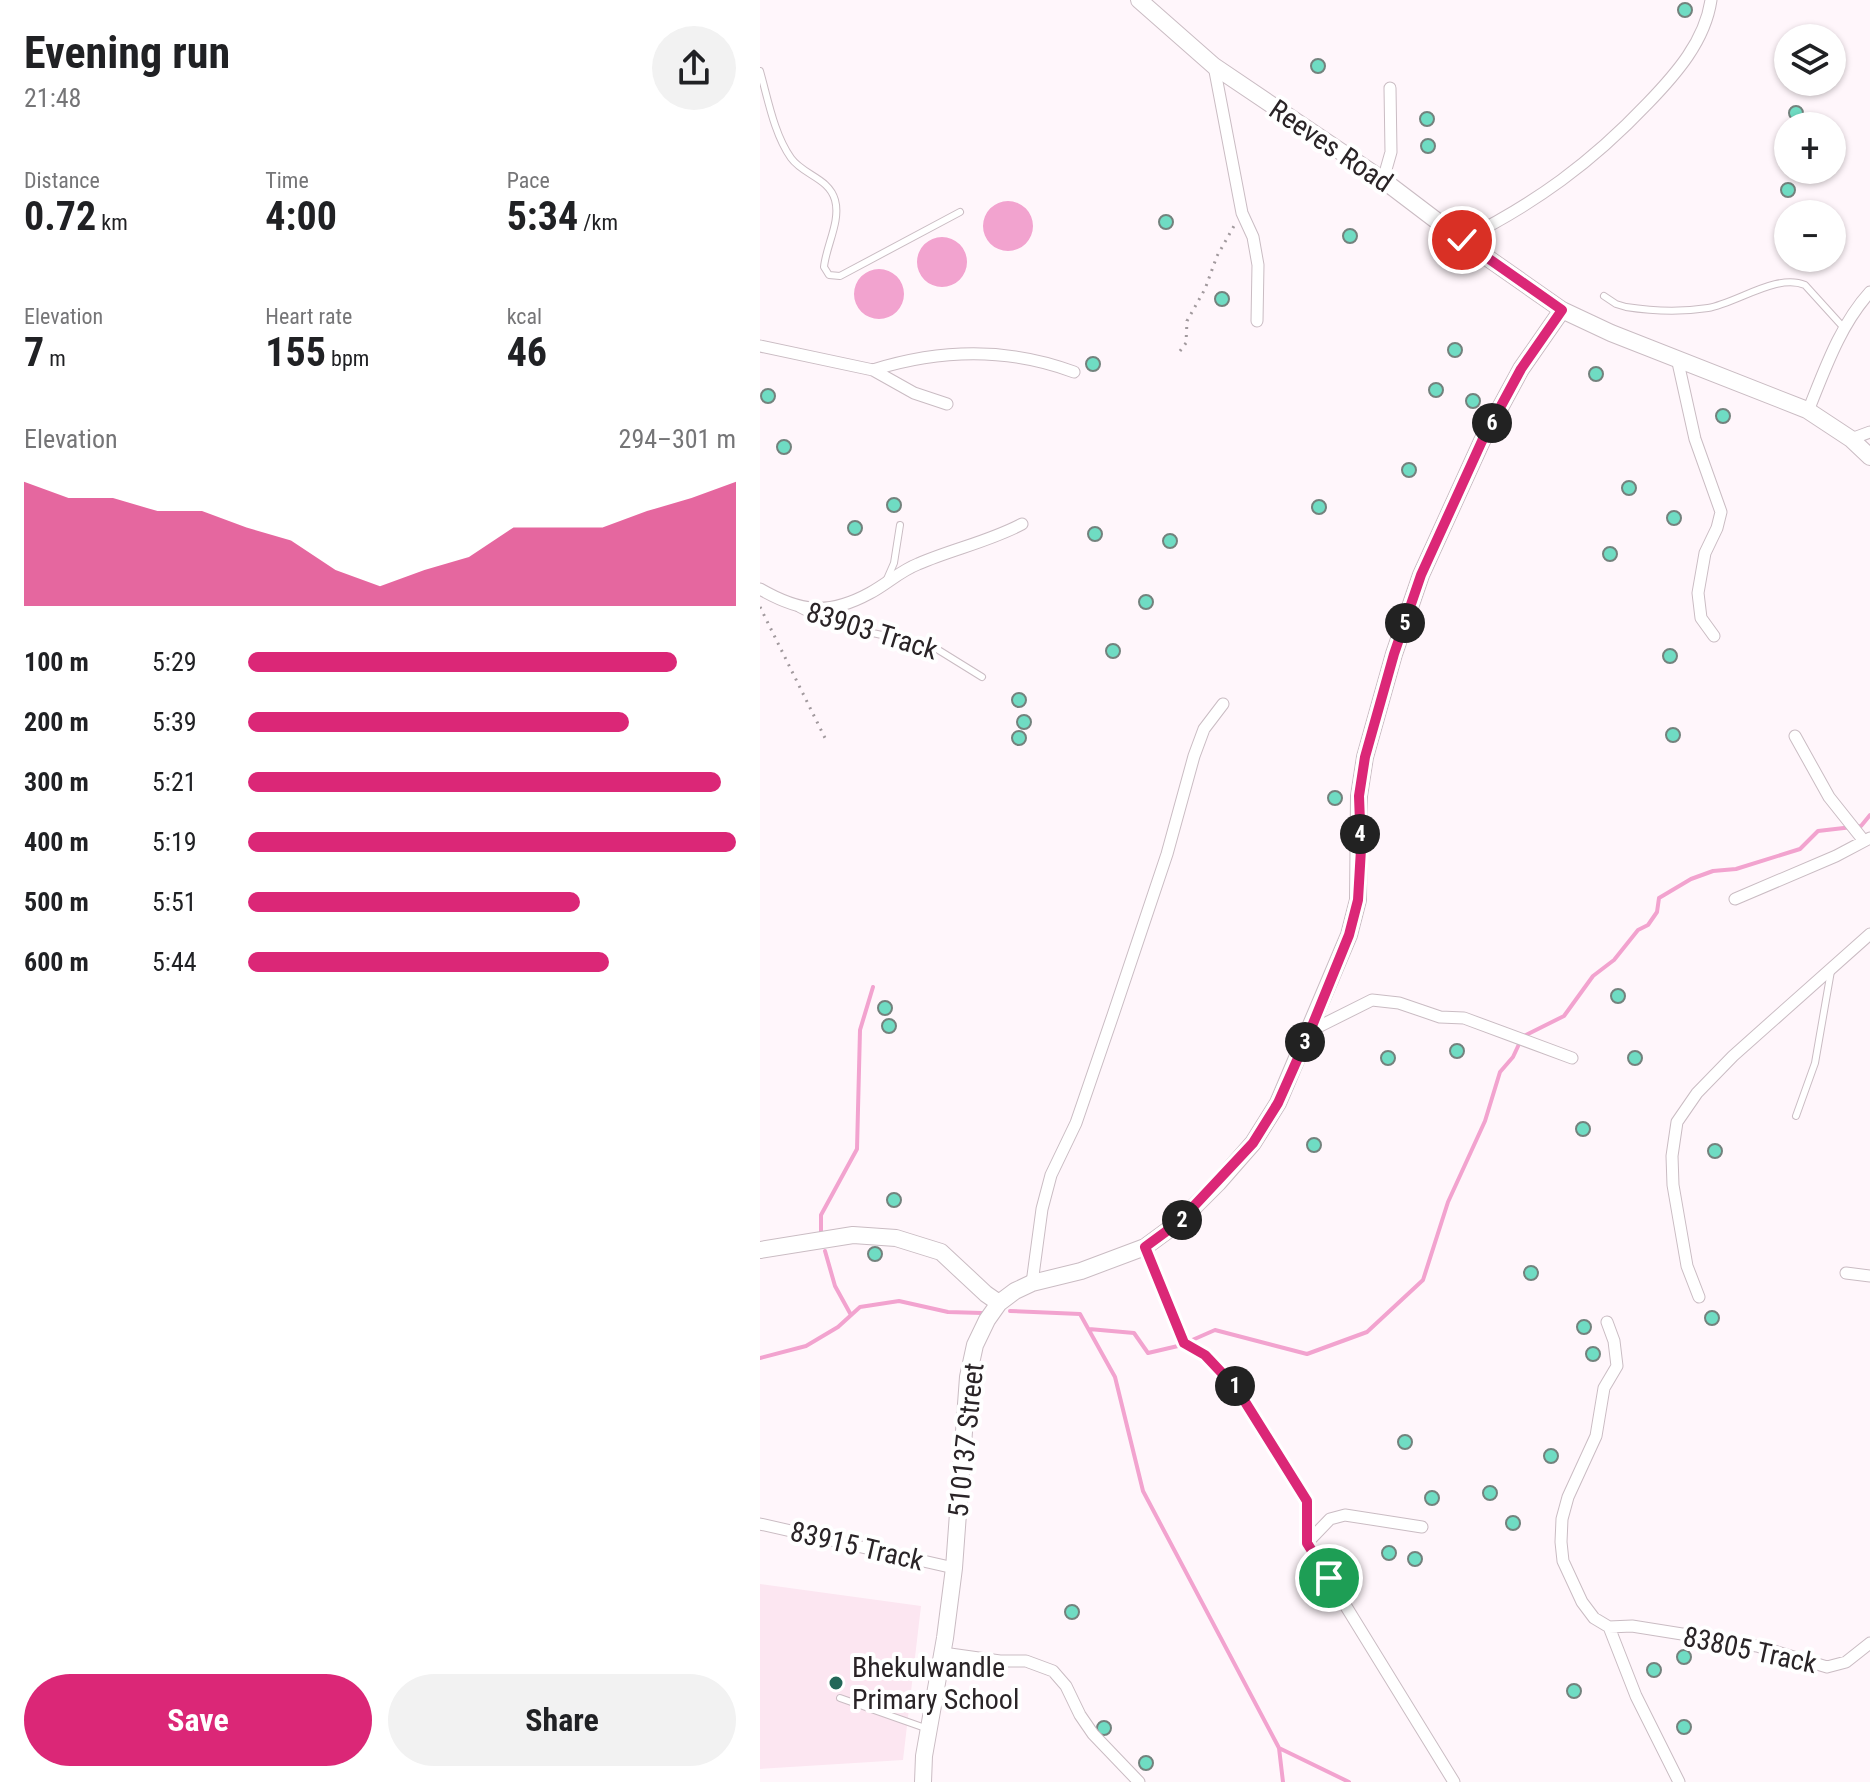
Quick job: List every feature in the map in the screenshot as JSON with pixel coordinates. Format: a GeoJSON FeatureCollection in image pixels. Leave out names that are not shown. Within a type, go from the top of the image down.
{"type":"FeatureCollection","features":[{"type":"Feature","properties":{"kind":"street","name":"Reeves Road"},"geometry":{"type":"LineString","coordinates":[[1139,0],[1214,66],[1383,180],[1562,310],[1808,411],[1851,439],[1870,457]]}},
{"type":"Feature","properties":{"kind":"street"},"geometry":{"type":"LineString","coordinates":[[1462,240],[1537,198],[1585,165],[1612,141],[1687,59],[1701,31],[1711,0]]}},
{"type":"Feature","properties":{"kind":"street"},"geometry":{"type":"LineString","coordinates":[[1214,66],[1242,213],[1253,237],[1258,265],[1257,321]]}},
{"type":"Feature","properties":{"kind":"street"},"geometry":{"type":"LineString","coordinates":[[1383,180],[1392,138],[1390,88]]}},
{"type":"Feature","properties":{"kind":"street"},"geometry":{"type":"LineString","coordinates":[[1808,411],[1844,328],[1856,307],[1870,292]]}},
{"type":"Feature","properties":{"kind":"street","name":"510137 Street"},"geometry":{"type":"LineString","coordinates":[[923,1782],[922,1766],[943,1653],[954,1568],[968,1377],[975,1345],[999,1303],[1015,1291],[1145,1247],[1179,1222],[1253,1143],[1278,1103],[1349,935],[1358,900],[1361,849],[1359,796],[1365,757],[1394,654],[1421,575],[1482,441],[1514,381],[1562,310]]}},
{"type":"Feature","properties":{"kind":"street"},"geometry":{"type":"LineString","coordinates":[[760,346],[873,370],[914,393],[947,404]]}},
{"type":"Feature","properties":{"kind":"street"},"geometry":{"type":"LineString","coordinates":[[873,370],[915,358],[973,353],[1032,358],[1074,372]]}},
{"type":"Feature","properties":{"kind":"street"},"geometry":{"type":"LineString","coordinates":[[1677,358],[1695,439],[1721,512],[1705,553],[1698,593],[1701,618],[1714,636]]}},
{"type":"Feature","properties":{"kind":"street"},"geometry":{"type":"LineString","coordinates":[[1851,439],[1870,432]]}},
{"type":"Feature","properties":{"kind":"street"},"geometry":{"type":"LineString","coordinates":[[796,608],[841,605],[916,565],[1001,535],[1022,524]]}},
{"type":"Feature","properties":{"kind":"street","name":"83903 Track"},"geometry":{"type":"LineString","coordinates":[[760,589],[796,608]]}},
{"type":"Feature","properties":{"kind":"street"},"geometry":{"type":"LineString","coordinates":[[1032,1283],[1042,1209],[1051,1175],[1076,1123],[1113,1015],[1167,854],[1194,756],[1204,729],[1223,704]]}},
{"type":"Feature","properties":{"kind":"street"},"geometry":{"type":"LineString","coordinates":[[1735,899],[1867,840],[1829,797],[1795,736]]}},
{"type":"Feature","properties":{"kind":"street"},"geometry":{"type":"LineString","coordinates":[[1699,1297],[1687,1266],[1673,1185],[1672,1156],[1677,1122],[1697,1093],[1733,1056],[1870,934]]}},
{"type":"Feature","properties":{"kind":"street"},"geometry":{"type":"LineString","coordinates":[[1310,1031],[1372,1000],[1399,1003],[1440,1017],[1464,1018],[1572,1058]]}},
{"type":"Feature","properties":{"kind":"street"},"geometry":{"type":"LineString","coordinates":[[760,1250],[853,1235],[896,1238],[941,1252],[999,1303]]}},
{"type":"Feature","properties":{"kind":"street"},"geometry":{"type":"LineString","coordinates":[[1846,1273],[1870,1276]]}},
{"type":"Feature","properties":{"kind":"street"},"geometry":{"type":"LineString","coordinates":[[1607,1322],[1614,1341],[1617,1366],[1604,1388],[1596,1436],[1568,1497],[1562,1519],[1563,1561],[1582,1602],[1594,1618],[1609,1627],[1636,1696],[1679,1782]]}},
{"type":"Feature","properties":{"kind":"street"},"geometry":{"type":"LineString","coordinates":[[1422,1527],[1345,1515],[1330,1519],[1307,1543],[1454,1782]]}},
{"type":"Feature","properties":{"kind":"street","name":"83915 Track"},"geometry":{"type":"LineString","coordinates":[[760,1524],[954,1568]]}},
{"type":"Feature","properties":{"kind":"street","name":"83805 Track"},"geometry":{"type":"LineString","coordinates":[[1609,1627],[1623,1625],[1757,1646],[1827,1667],[1846,1662],[1870,1643]]}},
{"type":"Feature","properties":{"kind":"street"},"geometry":{"type":"LineString","coordinates":[[943,1653],[1000,1661],[1026,1661],[1053,1671],[1066,1686],[1093,1734],[1139,1782]]}},
{"type":"Feature","properties":{"kind":"lane"},"geometry":{"type":"LineString","coordinates":[[760,71],[790,157],[827,186],[835,198],[836,210],[824,267],[829,275],[840,276],[960,212]]}},
{"type":"Feature","properties":{"kind":"lane"},"geometry":{"type":"LineString","coordinates":[[1604,296],[1626,307],[1686,309],[1711,307],[1761,289],[1797,281],[1805,285],[1844,328]]}},
{"type":"Feature","properties":{"kind":"lane"},"geometry":{"type":"LineString","coordinates":[[882,585],[894,563],[900,525]]}},
{"type":"Feature","properties":{"kind":"lane","name":"83903 Track"},"geometry":{"type":"LineString","coordinates":[[796,608],[827,623],[932,646],[982,677]]}},
{"type":"Feature","properties":{"kind":"lane"},"geometry":{"type":"LineString","coordinates":[[1796,1116],[1815,1063],[1832,968]]}},
{"type":"Feature","properties":{"kind":"lane"},"geometry":{"type":"LineString","coordinates":[[840,1698],[928,1729]]}},
{"type":"Feature","properties":{"kind":"path"},"geometry":{"type":"LineString","coordinates":[[1180,351],[1186,343],[1187,321],[1205,289],[1217,256],[1242,213]]}},
{"type":"Feature","properties":{"kind":"path"},"geometry":{"type":"LineString","coordinates":[[760,607],[827,742]]}},
{"type":"Feature","properties":{"kind":"path"},"geometry":{"type":"LineString","coordinates":[[1145,1247],[1184,1343],[1205,1355],[1237,1389],[1307,1501],[1307,1543]]}},
{"type":"Feature","properties":{"kind":"shaded area"},"geometry":{"type":"Polygon","coordinates":[[[1008,201],[1025,209],[1033,226],[1025,243],[1008,251],[991,243],[983,226],[991,209],[1008,201]]]}},
{"type":"Feature","properties":{"kind":"shaded area"},"geometry":{"type":"Polygon","coordinates":[[[942,237],[959,245],[967,262],[959,279],[942,287],[925,279],[917,262],[925,245],[942,237]]]}},
{"type":"Feature","properties":{"kind":"shaded area"},"geometry":{"type":"Polygon","coordinates":[[[879,269],[896,277],[904,294],[896,311],[879,319],[862,311],[854,294],[862,277],[879,269]]]}},
{"type":"Feature","properties":{"kind":"shaded area","name":"Bhekulwandle Primary School"},"geometry":{"type":"Polygon","coordinates":[[[760,1584],[921,1606],[903,1760],[760,1769],[760,1584]]]}},
{"type":"Feature","properties":{"kind":"building"},"geometry":{"type":"Polygon","coordinates":[[[1685,3],[1692,10],[1685,17],[1678,10],[1685,3]]]}},
{"type":"Feature","properties":{"kind":"building"},"geometry":{"type":"Polygon","coordinates":[[[1318,59],[1325,66],[1318,73],[1311,66],[1318,59]]]}},
{"type":"Feature","properties":{"kind":"building"},"geometry":{"type":"Polygon","coordinates":[[[1796,106],[1803,112],[1789,112],[1796,106]]]}},
{"type":"Feature","properties":{"kind":"building"},"geometry":{"type":"Polygon","coordinates":[[[1427,112],[1434,119],[1427,126],[1420,119],[1427,112]]]}},
{"type":"Feature","properties":{"kind":"building"},"geometry":{"type":"Polygon","coordinates":[[[1428,139],[1435,146],[1428,153],[1421,146],[1428,139]]]}},
{"type":"Feature","properties":{"kind":"building"},"geometry":{"type":"Polygon","coordinates":[[[1783,185],[1793,185],[1793,195],[1783,195],[1783,185]]]}},
{"type":"Feature","properties":{"kind":"building"},"geometry":{"type":"Polygon","coordinates":[[[1166,215],[1173,222],[1166,229],[1159,222],[1166,215]]]}},
{"type":"Feature","properties":{"kind":"building"},"geometry":{"type":"Polygon","coordinates":[[[1350,229],[1357,236],[1350,243],[1343,236],[1350,229]]]}},
{"type":"Feature","properties":{"kind":"building"},"geometry":{"type":"Polygon","coordinates":[[[1222,292],[1229,299],[1222,306],[1215,299],[1222,292]]]}},
{"type":"Feature","properties":{"kind":"building"},"geometry":{"type":"Polygon","coordinates":[[[1455,343],[1462,350],[1455,357],[1448,350],[1455,343]]]}},
{"type":"Feature","properties":{"kind":"building"},"geometry":{"type":"Polygon","coordinates":[[[1093,357],[1100,364],[1093,371],[1086,364],[1093,357]]]}},
{"type":"Feature","properties":{"kind":"building"},"geometry":{"type":"Polygon","coordinates":[[[1596,367],[1603,374],[1596,381],[1589,374],[1596,367]]]}},
{"type":"Feature","properties":{"kind":"building"},"geometry":{"type":"Polygon","coordinates":[[[1436,383],[1443,390],[1436,397],[1429,390],[1436,383]]]}},
{"type":"Feature","properties":{"kind":"building"},"geometry":{"type":"Polygon","coordinates":[[[768,389],[775,396],[768,403],[761,396],[768,389]]]}},
{"type":"Feature","properties":{"kind":"building"},"geometry":{"type":"Polygon","coordinates":[[[1473,394],[1480,401],[1473,408],[1466,401],[1473,394]]]}},
{"type":"Feature","properties":{"kind":"building"},"geometry":{"type":"Polygon","coordinates":[[[1723,409],[1730,416],[1723,423],[1716,416],[1723,409]]]}},
{"type":"Feature","properties":{"kind":"building"},"geometry":{"type":"Polygon","coordinates":[[[784,440],[791,447],[784,454],[777,447],[784,440]]]}},
{"type":"Feature","properties":{"kind":"building"},"geometry":{"type":"Polygon","coordinates":[[[1409,463],[1416,470],[1409,477],[1402,470],[1409,463]]]}},
{"type":"Feature","properties":{"kind":"building"},"geometry":{"type":"Polygon","coordinates":[[[1629,481],[1636,488],[1629,495],[1622,488],[1629,481]]]}},
{"type":"Feature","properties":{"kind":"building"},"geometry":{"type":"Polygon","coordinates":[[[894,498],[901,505],[894,512],[887,505],[894,498]]]}},
{"type":"Feature","properties":{"kind":"building"},"geometry":{"type":"Polygon","coordinates":[[[1319,500],[1326,507],[1319,514],[1312,507],[1319,500]]]}},
{"type":"Feature","properties":{"kind":"building"},"geometry":{"type":"Polygon","coordinates":[[[1674,511],[1681,518],[1674,525],[1667,518],[1674,511]]]}},
{"type":"Feature","properties":{"kind":"building"},"geometry":{"type":"Polygon","coordinates":[[[855,521],[862,528],[855,535],[848,528],[855,521]]]}},
{"type":"Feature","properties":{"kind":"building"},"geometry":{"type":"Polygon","coordinates":[[[1095,527],[1102,534],[1095,541],[1088,534],[1095,527]]]}},
{"type":"Feature","properties":{"kind":"building"},"geometry":{"type":"Polygon","coordinates":[[[1170,534],[1177,541],[1170,548],[1163,541],[1170,534]]]}},
{"type":"Feature","properties":{"kind":"building"},"geometry":{"type":"Polygon","coordinates":[[[1610,547],[1617,554],[1610,561],[1603,554],[1610,547]]]}},
{"type":"Feature","properties":{"kind":"building"},"geometry":{"type":"Polygon","coordinates":[[[1146,595],[1153,602],[1146,609],[1139,602],[1146,595]]]}},
{"type":"Feature","properties":{"kind":"building"},"geometry":{"type":"Polygon","coordinates":[[[1113,644],[1120,651],[1113,658],[1106,651],[1113,644]]]}},
{"type":"Feature","properties":{"kind":"building"},"geometry":{"type":"Polygon","coordinates":[[[1670,649],[1677,656],[1670,663],[1663,656],[1670,649]]]}},
{"type":"Feature","properties":{"kind":"building"},"geometry":{"type":"Polygon","coordinates":[[[1019,693],[1026,700],[1019,707],[1012,700],[1019,693]]]}},
{"type":"Feature","properties":{"kind":"building"},"geometry":{"type":"Polygon","coordinates":[[[1024,715],[1031,722],[1024,729],[1017,722],[1024,715]]]}},
{"type":"Feature","properties":{"kind":"building"},"geometry":{"type":"Polygon","coordinates":[[[1673,728],[1680,735],[1673,742],[1666,735],[1673,728]]]}},
{"type":"Feature","properties":{"kind":"building"},"geometry":{"type":"Polygon","coordinates":[[[1019,731],[1026,738],[1019,745],[1012,738],[1019,731]]]}},
{"type":"Feature","properties":{"kind":"building"},"geometry":{"type":"Polygon","coordinates":[[[1335,791],[1342,798],[1335,805],[1328,798],[1335,791]]]}},
{"type":"Feature","properties":{"kind":"building"},"geometry":{"type":"Polygon","coordinates":[[[1618,989],[1625,996],[1618,1003],[1611,996],[1618,989]]]}},
{"type":"Feature","properties":{"kind":"building"},"geometry":{"type":"Polygon","coordinates":[[[885,1001],[892,1008],[885,1015],[878,1008],[885,1001]]]}},
{"type":"Feature","properties":{"kind":"building"},"geometry":{"type":"Polygon","coordinates":[[[889,1019],[896,1026],[889,1033],[882,1026],[889,1019]]]}},
{"type":"Feature","properties":{"kind":"building"},"geometry":{"type":"Polygon","coordinates":[[[1457,1044],[1464,1051],[1457,1058],[1450,1051],[1457,1044]]]}},
{"type":"Feature","properties":{"kind":"building"},"geometry":{"type":"Polygon","coordinates":[[[1388,1051],[1395,1058],[1388,1065],[1381,1058],[1388,1051]]]}},
{"type":"Feature","properties":{"kind":"building"},"geometry":{"type":"Polygon","coordinates":[[[1635,1051],[1642,1058],[1635,1065],[1628,1058],[1635,1051]]]}},
{"type":"Feature","properties":{"kind":"building"},"geometry":{"type":"Polygon","coordinates":[[[1583,1122],[1590,1129],[1583,1136],[1576,1129],[1583,1122]]]}},
{"type":"Feature","properties":{"kind":"building"},"geometry":{"type":"Polygon","coordinates":[[[1314,1138],[1321,1145],[1314,1152],[1307,1145],[1314,1138]]]}},
{"type":"Feature","properties":{"kind":"building"},"geometry":{"type":"Polygon","coordinates":[[[1715,1144],[1722,1151],[1715,1158],[1708,1151],[1715,1144]]]}},
{"type":"Feature","properties":{"kind":"building"},"geometry":{"type":"Polygon","coordinates":[[[894,1193],[901,1200],[894,1207],[887,1200],[894,1193]]]}},
{"type":"Feature","properties":{"kind":"building"},"geometry":{"type":"Polygon","coordinates":[[[875,1247],[882,1254],[875,1261],[868,1254],[875,1247]]]}},
{"type":"Feature","properties":{"kind":"building"},"geometry":{"type":"Polygon","coordinates":[[[1531,1266],[1538,1273],[1531,1280],[1524,1273],[1531,1266]]]}},
{"type":"Feature","properties":{"kind":"building"},"geometry":{"type":"Polygon","coordinates":[[[1712,1311],[1719,1318],[1712,1325],[1705,1318],[1712,1311]]]}},
{"type":"Feature","properties":{"kind":"building"},"geometry":{"type":"Polygon","coordinates":[[[1584,1320],[1591,1327],[1584,1334],[1577,1327],[1584,1320]]]}},
{"type":"Feature","properties":{"kind":"building"},"geometry":{"type":"Polygon","coordinates":[[[1593,1347],[1600,1354],[1593,1361],[1586,1354],[1593,1347]]]}},
{"type":"Feature","properties":{"kind":"building"},"geometry":{"type":"Polygon","coordinates":[[[1405,1435],[1412,1442],[1405,1449],[1398,1442],[1405,1435]]]}},
{"type":"Feature","properties":{"kind":"building"},"geometry":{"type":"Polygon","coordinates":[[[1551,1449],[1558,1456],[1551,1463],[1544,1456],[1551,1449]]]}},
{"type":"Feature","properties":{"kind":"building"},"geometry":{"type":"Polygon","coordinates":[[[1490,1486],[1497,1493],[1490,1500],[1483,1493],[1490,1486]]]}},
{"type":"Feature","properties":{"kind":"building"},"geometry":{"type":"Polygon","coordinates":[[[1432,1491],[1439,1498],[1432,1505],[1425,1498],[1432,1491]]]}},
{"type":"Feature","properties":{"kind":"building"},"geometry":{"type":"Polygon","coordinates":[[[1513,1516],[1520,1523],[1513,1530],[1506,1523],[1513,1516]]]}},
{"type":"Feature","properties":{"kind":"building"},"geometry":{"type":"Polygon","coordinates":[[[1389,1546],[1396,1553],[1389,1560],[1382,1553],[1389,1546]]]}},
{"type":"Feature","properties":{"kind":"building"},"geometry":{"type":"Polygon","coordinates":[[[1415,1552],[1422,1559],[1415,1566],[1408,1559],[1415,1552]]]}},
{"type":"Feature","properties":{"kind":"building"},"geometry":{"type":"Polygon","coordinates":[[[1072,1605],[1079,1612],[1072,1619],[1065,1612],[1072,1605]]]}},
{"type":"Feature","properties":{"kind":"building"},"geometry":{"type":"Polygon","coordinates":[[[1684,1650],[1691,1657],[1684,1664],[1677,1657],[1684,1650]]]}},
{"type":"Feature","properties":{"kind":"building"},"geometry":{"type":"Polygon","coordinates":[[[1654,1663],[1661,1670],[1654,1677],[1647,1670],[1654,1663]]]}},
{"type":"Feature","properties":{"kind":"building"},"geometry":{"type":"Polygon","coordinates":[[[1574,1684],[1581,1691],[1574,1698],[1567,1691],[1574,1684]]]}},
{"type":"Feature","properties":{"kind":"building"},"geometry":{"type":"Polygon","coordinates":[[[1684,1720],[1691,1727],[1684,1734],[1677,1727],[1684,1720]]]}},
{"type":"Feature","properties":{"kind":"building"},"geometry":{"type":"Polygon","coordinates":[[[1104,1721],[1111,1728],[1104,1735],[1097,1728],[1104,1721]]]}},
{"type":"Feature","properties":{"kind":"building"},"geometry":{"type":"Polygon","coordinates":[[[1146,1756],[1153,1763],[1146,1770],[1139,1763],[1146,1756]]]}},
{"type":"Feature","properties":{"kind":"waterway"},"geometry":{"type":"LineString","coordinates":[[1524,1036],[1564,1016],[1593,976],[1614,960],[1638,930],[1648,925],[1657,912],[1659,898],[1691,879],[1713,871],[1736,869],[1800,849],[1818,831],[1861,826],[1870,815]]}},
{"type":"Feature","properties":{"kind":"waterway"},"geometry":{"type":"LineString","coordinates":[[821,1233],[821,1215],[857,1149],[860,1030],[873,987]]}},
{"type":"Feature","properties":{"kind":"waterway"},"geometry":{"type":"LineString","coordinates":[[1190,1341],[1215,1330],[1307,1354],[1367,1332],[1423,1280],[1448,1202],[1485,1121],[1500,1072],[1513,1057],[1520,1042]]}},
{"type":"Feature","properties":{"kind":"waterway"},"geometry":{"type":"LineString","coordinates":[[825,1251],[835,1286],[851,1315]]}},
{"type":"Feature","properties":{"kind":"waterway"},"geometry":{"type":"LineString","coordinates":[[760,1358],[806,1346],[838,1327],[860,1307],[899,1301],[948,1312],[982,1313]]}},
{"type":"Feature","properties":{"kind":"waterway"},"geometry":{"type":"LineString","coordinates":[[1010,1311],[1080,1314],[1115,1377],[1143,1491],[1279,1748],[1283,1782]]}},
{"type":"Feature","properties":{"kind":"waterway"},"geometry":{"type":"LineString","coordinates":[[1089,1329],[1134,1333],[1148,1353],[1178,1346]]}},
{"type":"Feature","properties":{"kind":"waterway"},"geometry":{"type":"LineString","coordinates":[[1279,1748],[1349,1782]]}},
{"type":"Feature","properties":{"kind":"place","name":"Bhekulwandle Primary School"},"geometry":{"type":"Point","coordinates":[836,1683]}},
{"type":"Feature","properties":{"kind":"route"},"geometry":{"type":"LineString","coordinates":[[1329,1578],[1307,1543],[1307,1501],[1237,1389],[1205,1355],[1184,1343],[1145,1247],[1179,1222],[1218,1183],[1253,1143],[1278,1103],[1349,935],[1360,878],[1359,796],[1365,757],[1394,654],[1421,575],[1482,441],[1521,369],[1562,310],[1462,240]]}}]}
